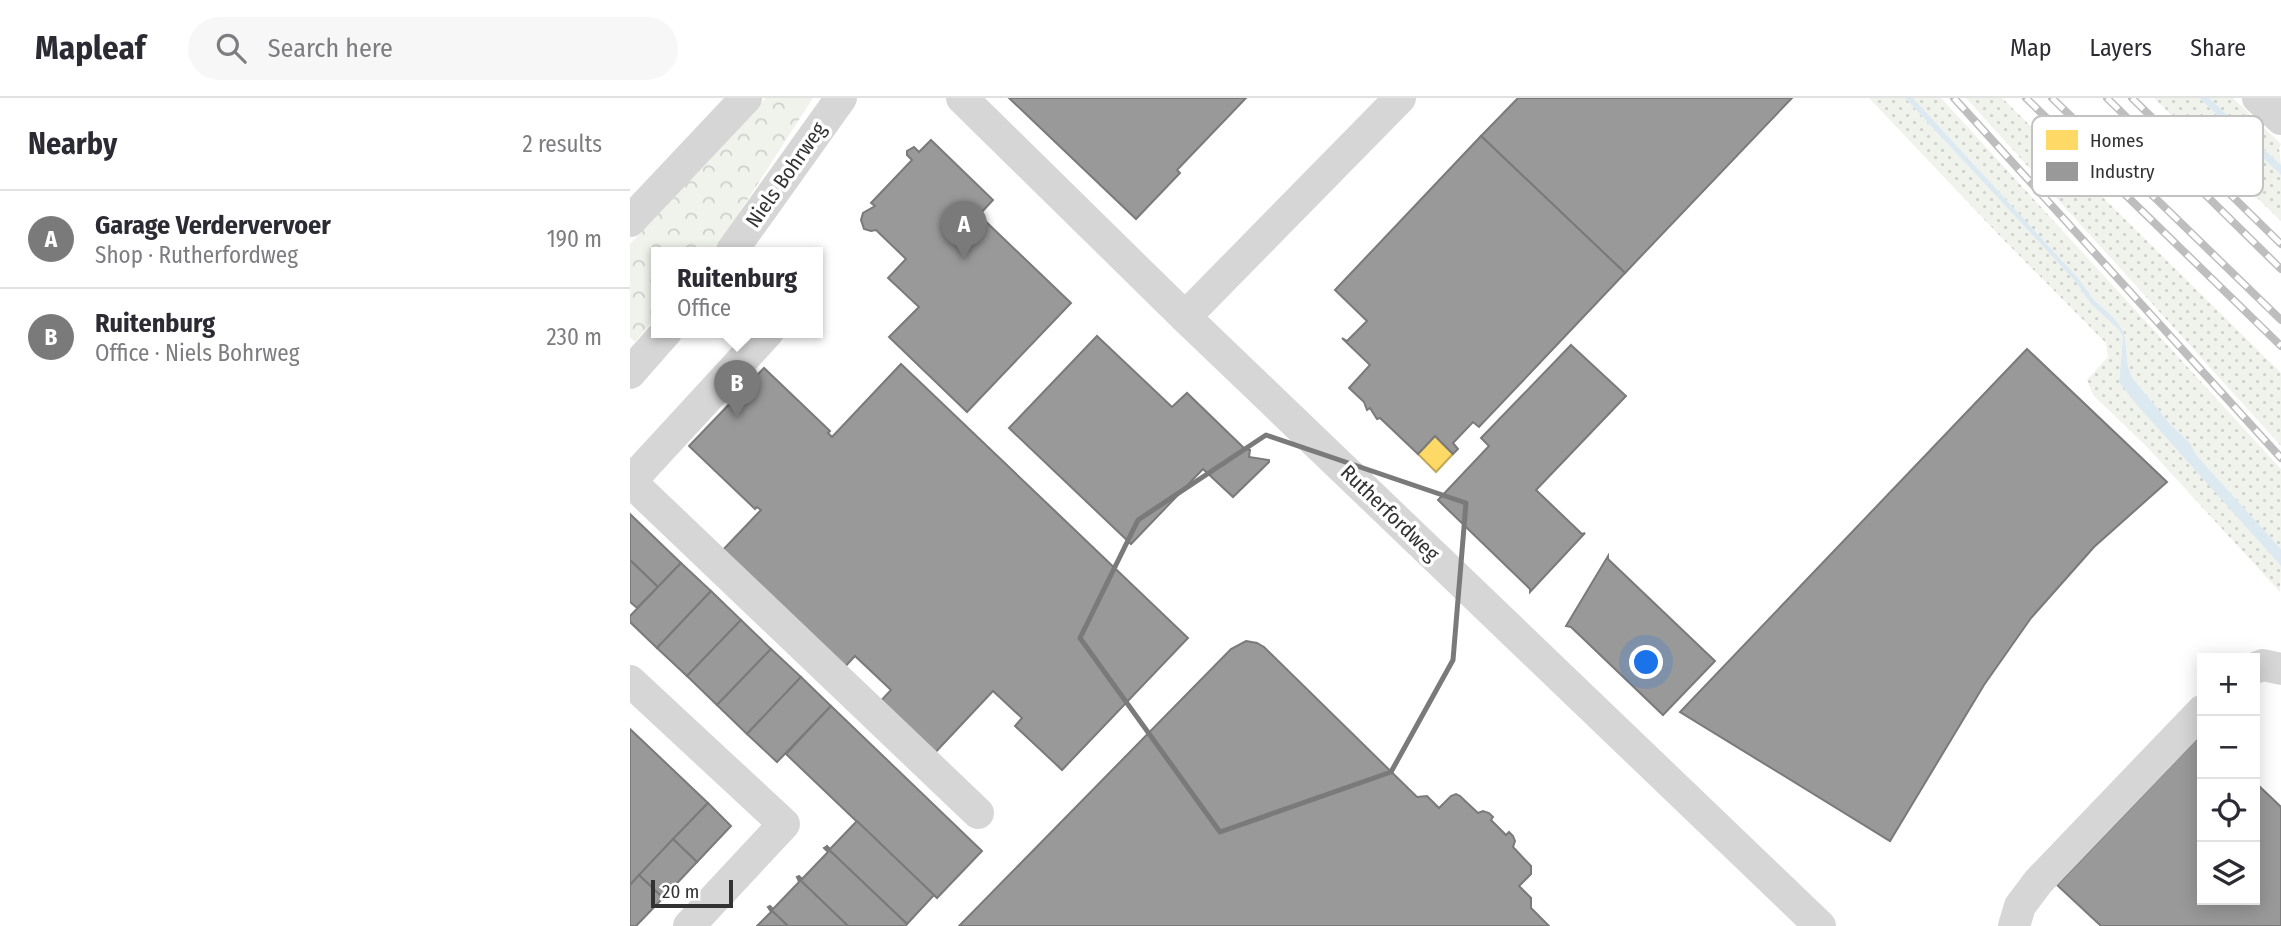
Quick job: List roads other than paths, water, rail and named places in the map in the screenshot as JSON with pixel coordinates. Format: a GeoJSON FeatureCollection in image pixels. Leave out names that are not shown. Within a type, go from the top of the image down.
{"type":"FeatureCollection","features":[{"type":"Feature","properties":{"kind":"street"},"geometry":{"type":"LineString","coordinates":[[630,221],[746,98]]}},
{"type":"Feature","properties":{"kind":"street","name":"Niels Bohrweg"},"geometry":{"type":"LineString","coordinates":[[737,247],[841,98]]}},
{"type":"Feature","properties":{"kind":"street","name":"Rutherfordweg"},"geometry":{"type":"LineString","coordinates":[[962,98],[1185,317],[1820,926]]}},
{"type":"Feature","properties":{"kind":"street"},"geometry":{"type":"LineString","coordinates":[[1185,317],[1400,98]]}},
{"type":"Feature","properties":{"kind":"street"},"geometry":{"type":"LineString","coordinates":[[2258,98],[2281,120]]}},
{"type":"Feature","properties":{"kind":"street"},"geometry":{"type":"LineString","coordinates":[[630,373],[661,338]]}},
{"type":"Feature","properties":{"kind":"street"},"geometry":{"type":"LineString","coordinates":[[762,338],[630,482],[978,813]]}},
{"type":"Feature","properties":{"kind":"street"},"geometry":{"type":"LineString","coordinates":[[2260,666],[2281,669]]}},
{"type":"Feature","properties":{"kind":"street"},"geometry":{"type":"LineString","coordinates":[[630,681],[784,824],[689,926]]}},
{"type":"Feature","properties":{"kind":"street"},"geometry":{"type":"LineString","coordinates":[[2014,926],[2020,906],[2038,883],[2197,716]]}},
{"type":"Feature","properties":{"kind":"railway"},"geometry":{"type":"LineString","coordinates":[[1954,98],[2032,184]]}},
{"type":"Feature","properties":{"kind":"railway"},"geometry":{"type":"LineString","coordinates":[[2026,98],[2045,116]]}},
{"type":"Feature","properties":{"kind":"railway"},"geometry":{"type":"LineString","coordinates":[[2052,98],[2071,116]]}},
{"type":"Feature","properties":{"kind":"railway"},"geometry":{"type":"LineString","coordinates":[[2107,98],[2125,116]]}},
{"type":"Feature","properties":{"kind":"railway"},"geometry":{"type":"LineString","coordinates":[[2132,98],[2150,116]]}},
{"type":"Feature","properties":{"kind":"railway"},"geometry":{"type":"LineString","coordinates":[[2043,196],[2281,458]]}},
{"type":"Feature","properties":{"kind":"railway"},"geometry":{"type":"LineString","coordinates":[[2127,196],[2281,346]]}},
{"type":"Feature","properties":{"kind":"railway"},"geometry":{"type":"LineString","coordinates":[[2153,196],[2281,320]]}},
{"type":"Feature","properties":{"kind":"railway"},"geometry":{"type":"LineString","coordinates":[[2207,196],[2281,269]]}},
{"type":"Feature","properties":{"kind":"railway"},"geometry":{"type":"LineString","coordinates":[[2232,196],[2281,244]]}},
{"type":"Feature","properties":{"kind":"place","name":"Garage Verdervervoer"},"geometry":{"type":"Point","coordinates":[964,259]}},
{"type":"Feature","properties":{"kind":"place","name":"Ruitenburg"},"geometry":{"type":"Point","coordinates":[737,418]}}]}
